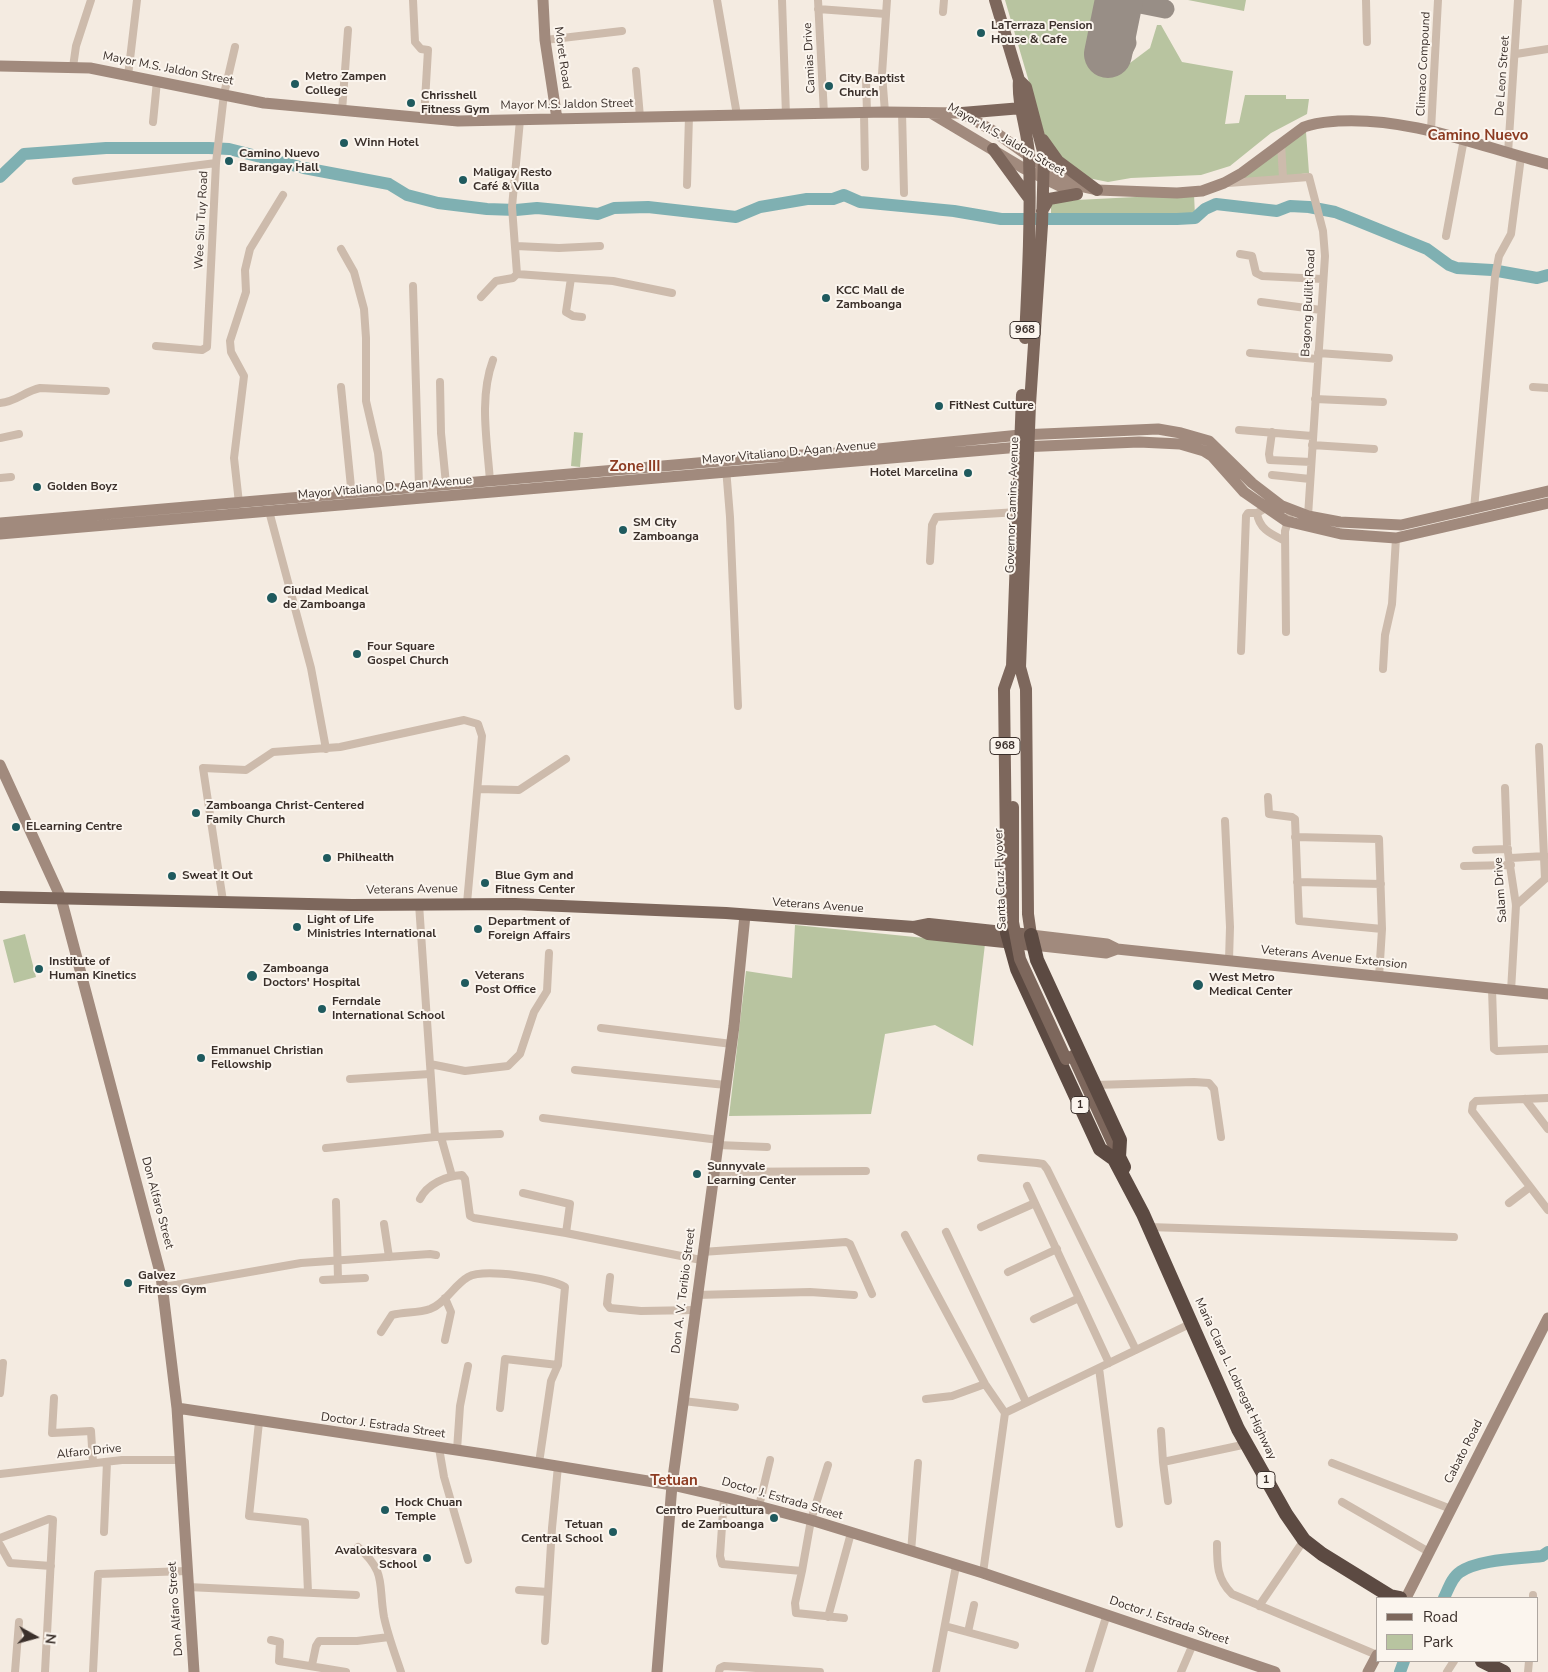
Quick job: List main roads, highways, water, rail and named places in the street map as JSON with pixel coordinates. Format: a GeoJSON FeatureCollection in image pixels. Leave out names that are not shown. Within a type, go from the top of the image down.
{"type":"FeatureCollection","features":[{"type":"Feature","properties":{"kind":"highway","name":"Maria Clara L. Lobregat Highway"},"geometry":{"type":"LineString","coordinates":[[1008,938],[1021,979],[1100,1149],[1117,1158]]}},
{"type":"Feature","properties":{"kind":"highway","name":"Maria Clara L. Lobregat Highway"},"geometry":{"type":"LineString","coordinates":[[1032,940],[1041,970],[1120,1140],[1117,1158],[1246,1444],[1281,1508],[1304,1540],[1394,1597]]}},
{"type":"Feature","properties":{"kind":"highway"},"geometry":{"type":"LineString","coordinates":[[1021,979],[1041,970]]}},
{"type":"Feature","properties":{"kind":"highway"},"geometry":{"type":"LineString","coordinates":[[1037,1012],[1057,1003]]}},
{"type":"Feature","properties":{"kind":"highway"},"geometry":{"type":"LineString","coordinates":[[1052,1045],[1072,1036]]}},
{"type":"Feature","properties":{"kind":"highway"},"geometry":{"type":"LineString","coordinates":[[1485,1662],[1498,1667]]}},
{"type":"Feature","properties":{"kind":"main road","name":"Moret Road"},"geometry":{"type":"LineString","coordinates":[[543,0],[545,40],[557,119]]}},
{"type":"Feature","properties":{"kind":"main road","name":"Governor Camins Avenue"},"geometry":{"type":"LineString","coordinates":[[995,0],[1019,80],[1018,90],[1029,157],[1035,225],[1016,666],[1004,689],[1016,826],[1028,864],[1028,902],[1032,940]]}},
{"type":"Feature","properties":{"kind":"main road","name":"Mayor M.S. Jaldon Street"},"geometry":{"type":"LineString","coordinates":[[0,66],[73,67],[264,102],[458,121],[885,112],[962,113],[995,132],[1029,157],[1043,173],[1077,194],[1097,190]]}},
{"type":"Feature","properties":{"kind":"main road","name":"Governor Camins Avenue"},"geometry":{"type":"LineString","coordinates":[[1019,80],[1026,87],[1044,155],[1043,173],[1033,206]]}},
{"type":"Feature","properties":{"kind":"main road"},"geometry":{"type":"LineString","coordinates":[[962,113],[1022,108]]}},
{"type":"Feature","properties":{"kind":"main road","name":"Mayor M.S. Jaldon Street"},"geometry":{"type":"LineString","coordinates":[[930,112],[1029,171],[1043,173],[1074,185],[1097,190],[1177,193],[1202,191],[1224,183],[1242,173],[1281,143],[1304,127],[1315,122],[1361,120],[1432,130],[1508,154],[1548,164]]}},
{"type":"Feature","properties":{"kind":"main road"},"geometry":{"type":"LineString","coordinates":[[1039,134],[1058,161],[1097,190]]}},
{"type":"Feature","properties":{"kind":"main road"},"geometry":{"type":"LineString","coordinates":[[993,149],[1010,169],[1033,206],[1049,199],[1077,194]]}},
{"type":"Feature","properties":{"kind":"main road","name":"Mayor Vitaliano D. Agan Avenue"},"geometry":{"type":"LineString","coordinates":[[0,534],[88,521],[236,506],[352,499],[522,485],[768,463],[838,453],[1158,430],[1198,437],[1220,449],[1252,483],[1296,517]]}},
{"type":"Feature","properties":{"kind":"main road","name":"Governor Camins Avenue"},"geometry":{"type":"LineString","coordinates":[[1008,938],[1006,864],[1016,826],[1026,689],[1016,666],[1018,512],[1025,441]]}},
{"type":"Feature","properties":{"kind":"main road","name":"Mayor Vitaliano D. Agan Avenue"},"geometry":{"type":"LineString","coordinates":[[1025,441],[1180,444],[1204,451],[1212,456],[1261,510],[1383,538],[1396,538],[1475,514],[1546,497]]}},
{"type":"Feature","properties":{"kind":"main road","name":"Mayor Vitaliano D. Agan Avenue"},"geometry":{"type":"LineString","coordinates":[[236,506],[269,511],[352,499],[382,490],[490,480],[522,485]]}},
{"type":"Feature","properties":{"kind":"main road","name":"Mayor Vitaliano D. Agan Avenue"},"geometry":{"type":"LineString","coordinates":[[1326,525],[1401,525],[1475,514]]}},
{"type":"Feature","properties":{"kind":"main road","name":"Mayor Vitaliano D. Agan Avenue"},"geometry":{"type":"LineString","coordinates":[[0,523],[88,521]]}},
{"type":"Feature","properties":{"kind":"main road"},"geometry":{"type":"LineString","coordinates":[[1382,525],[1383,538]]}},
{"type":"Feature","properties":{"kind":"main road","name":"Santa Cruz Flyover"},"geometry":{"type":"LineString","coordinates":[[1016,666],[1016,826],[1013,922],[1020,959],[1070,1057],[1117,1158]]}},
{"type":"Feature","properties":{"kind":"main road","name":"Don Alfaro Street"},"geometry":{"type":"LineString","coordinates":[[0,764],[61,898],[164,1287],[177,1408],[194,1672]]}},
{"type":"Feature","properties":{"kind":"main road"},"geometry":{"type":"LineString","coordinates":[[1006,864],[1028,864]]}},
{"type":"Feature","properties":{"kind":"main road","name":"Veterans Avenue"},"geometry":{"type":"LineString","coordinates":[[0,897],[419,904],[467,903],[745,915],[914,927],[929,924],[1008,938],[1032,940]]}},
{"type":"Feature","properties":{"kind":"main road"},"geometry":{"type":"LineString","coordinates":[[1006,902],[1028,902]]}},
{"type":"Feature","properties":{"kind":"main road","name":"Don A. V. Toribio Street"},"geometry":{"type":"LineString","coordinates":[[657,1672],[672,1485],[701,1256],[732,1044],[745,915]]}},
{"type":"Feature","properties":{"kind":"main road","name":"Veterans Avenue Extension"},"geometry":{"type":"LineString","coordinates":[[1032,940],[1106,953],[1117,949],[1548,994]]}},
{"type":"Feature","properties":{"kind":"main road","name":"Cabato Road"},"geometry":{"type":"LineString","coordinates":[[1407,1597],[1548,1318]]}},
{"type":"Feature","properties":{"kind":"main road","name":"Doctor J. Estrada Street"},"geometry":{"type":"LineString","coordinates":[[177,1408],[558,1466],[672,1485],[724,1497],[812,1520],[983,1574],[1108,1614],[1262,1670],[1275,1672]]}},
{"type":"Feature","properties":{"kind":"main road"},"geometry":{"type":"LineString","coordinates":[[1368,1672],[1376,1657]]}},
{"type":"Feature","properties":{"kind":"waterway"},"geometry":{"type":"LineString","coordinates":[[0,177],[24,154],[106,148],[209,148],[229,149],[304,168],[389,184],[407,195],[438,203],[487,209],[516,210],[537,208],[598,214],[614,208],[648,207],[736,217],[760,207],[807,199],[833,199],[844,195],[860,202],[954,211],[1001,219],[1177,219],[1195,218],[1205,209],[1216,204],[1277,211],[1290,206],[1309,207],[1335,212],[1427,249],[1449,265],[1457,268],[1492,270],[1537,278],[1548,275]]}},
{"type":"Feature","properties":{"kind":"waterway"},"geometry":{"type":"LineString","coordinates":[[1444,1597],[1455,1577],[1468,1568],[1488,1562],[1542,1556],[1548,1552]]}},
{"type":"Feature","properties":{"kind":"waterway"},"geometry":{"type":"LineString","coordinates":[[1400,1672],[1404,1662]]}},
{"type":"Feature","properties":{"kind":"place","name":"LaTerraza Pension House & Cafe"},"geometry":{"type":"Point","coordinates":[981,33]}},
{"type":"Feature","properties":{"kind":"place","name":"Metro Zampen College"},"geometry":{"type":"Point","coordinates":[295,84]}},
{"type":"Feature","properties":{"kind":"place","name":"City Baptist Church"},"geometry":{"type":"Point","coordinates":[829,86]}},
{"type":"Feature","properties":{"kind":"place","name":"Chrisshell Fitness Gym"},"geometry":{"type":"Point","coordinates":[411,103]}},
{"type":"Feature","properties":{"kind":"place","name":"Winn Hotel"},"geometry":{"type":"Point","coordinates":[344,143]}},
{"type":"Feature","properties":{"kind":"place","name":"Camino Nuevo Barangay Hall"},"geometry":{"type":"Point","coordinates":[229,161]}},
{"type":"Feature","properties":{"kind":"place","name":"Maligay Resto Café & Villa"},"geometry":{"type":"Point","coordinates":[463,180]}},
{"type":"Feature","properties":{"kind":"place","name":"KCC Mall de Zamboanga"},"geometry":{"type":"Point","coordinates":[826,298]}},
{"type":"Feature","properties":{"kind":"place","name":"FitNest Culture"},"geometry":{"type":"Point","coordinates":[939,406]}},
{"type":"Feature","properties":{"kind":"place","name":"Hotel Marcelina"},"geometry":{"type":"Point","coordinates":[968,473]}},
{"type":"Feature","properties":{"kind":"place","name":"Golden Boyz"},"geometry":{"type":"Point","coordinates":[37,487]}},
{"type":"Feature","properties":{"kind":"place","name":"SM City Zamboanga"},"geometry":{"type":"Point","coordinates":[623,530]}},
{"type":"Feature","properties":{"kind":"place","name":"Ciudad Medical de Zamboanga"},"geometry":{"type":"Point","coordinates":[272,598]}},
{"type":"Feature","properties":{"kind":"place","name":"Four Square Gospel Church"},"geometry":{"type":"Point","coordinates":[357,654]}},
{"type":"Feature","properties":{"kind":"place","name":"Zamboanga Christ-Centered Family Church"},"geometry":{"type":"Point","coordinates":[196,813]}},
{"type":"Feature","properties":{"kind":"place","name":"ELearning Centre"},"geometry":{"type":"Point","coordinates":[16,827]}},
{"type":"Feature","properties":{"kind":"place","name":"Philhealth"},"geometry":{"type":"Point","coordinates":[327,858]}},
{"type":"Feature","properties":{"kind":"place","name":"Sweat It Out"},"geometry":{"type":"Point","coordinates":[172,876]}},
{"type":"Feature","properties":{"kind":"place","name":"Blue Gym and Fitness Center"},"geometry":{"type":"Point","coordinates":[485,883]}},
{"type":"Feature","properties":{"kind":"place","name":"Light of Life Ministries International"},"geometry":{"type":"Point","coordinates":[297,927]}},
{"type":"Feature","properties":{"kind":"place","name":"Department of Foreign Affairs"},"geometry":{"type":"Point","coordinates":[478,929]}},
{"type":"Feature","properties":{"kind":"place","name":"Institute of Human Kinetics"},"geometry":{"type":"Point","coordinates":[39,969]}},
{"type":"Feature","properties":{"kind":"place","name":"Zamboanga Doctors' Hospital"},"geometry":{"type":"Point","coordinates":[252,976]}},
{"type":"Feature","properties":{"kind":"place","name":"Veterans Post Office"},"geometry":{"type":"Point","coordinates":[465,983]}},
{"type":"Feature","properties":{"kind":"place","name":"West Metro Medical Center"},"geometry":{"type":"Point","coordinates":[1198,985]}},
{"type":"Feature","properties":{"kind":"place","name":"Ferndale International School"},"geometry":{"type":"Point","coordinates":[322,1009]}},
{"type":"Feature","properties":{"kind":"place","name":"Emmanuel Christian Fellowship"},"geometry":{"type":"Point","coordinates":[201,1058]}},
{"type":"Feature","properties":{"kind":"place","name":"Sunnyvale Learning Center"},"geometry":{"type":"Point","coordinates":[697,1174]}},
{"type":"Feature","properties":{"kind":"place","name":"Galvez Fitness Gym"},"geometry":{"type":"Point","coordinates":[128,1283]}},
{"type":"Feature","properties":{"kind":"place","name":"Hock Chuan Temple"},"geometry":{"type":"Point","coordinates":[385,1510]}},
{"type":"Feature","properties":{"kind":"place","name":"Centro Puericultura de Zamboanga"},"geometry":{"type":"Point","coordinates":[774,1518]}},
{"type":"Feature","properties":{"kind":"place","name":"Tetuan Central School"},"geometry":{"type":"Point","coordinates":[613,1532]}},
{"type":"Feature","properties":{"kind":"place","name":"Avalokitesvara School"},"geometry":{"type":"Point","coordinates":[427,1558]}},
{"type":"Feature","properties":{"kind":"district","name":"Camino Nuevo"},"geometry":{"type":"Point","coordinates":[1478,136]}},
{"type":"Feature","properties":{"kind":"district","name":"Zone III"},"geometry":{"type":"Point","coordinates":[635,467]}},
{"type":"Feature","properties":{"kind":"district","name":"Tetuan"},"geometry":{"type":"Point","coordinates":[674,1481]}}]}
